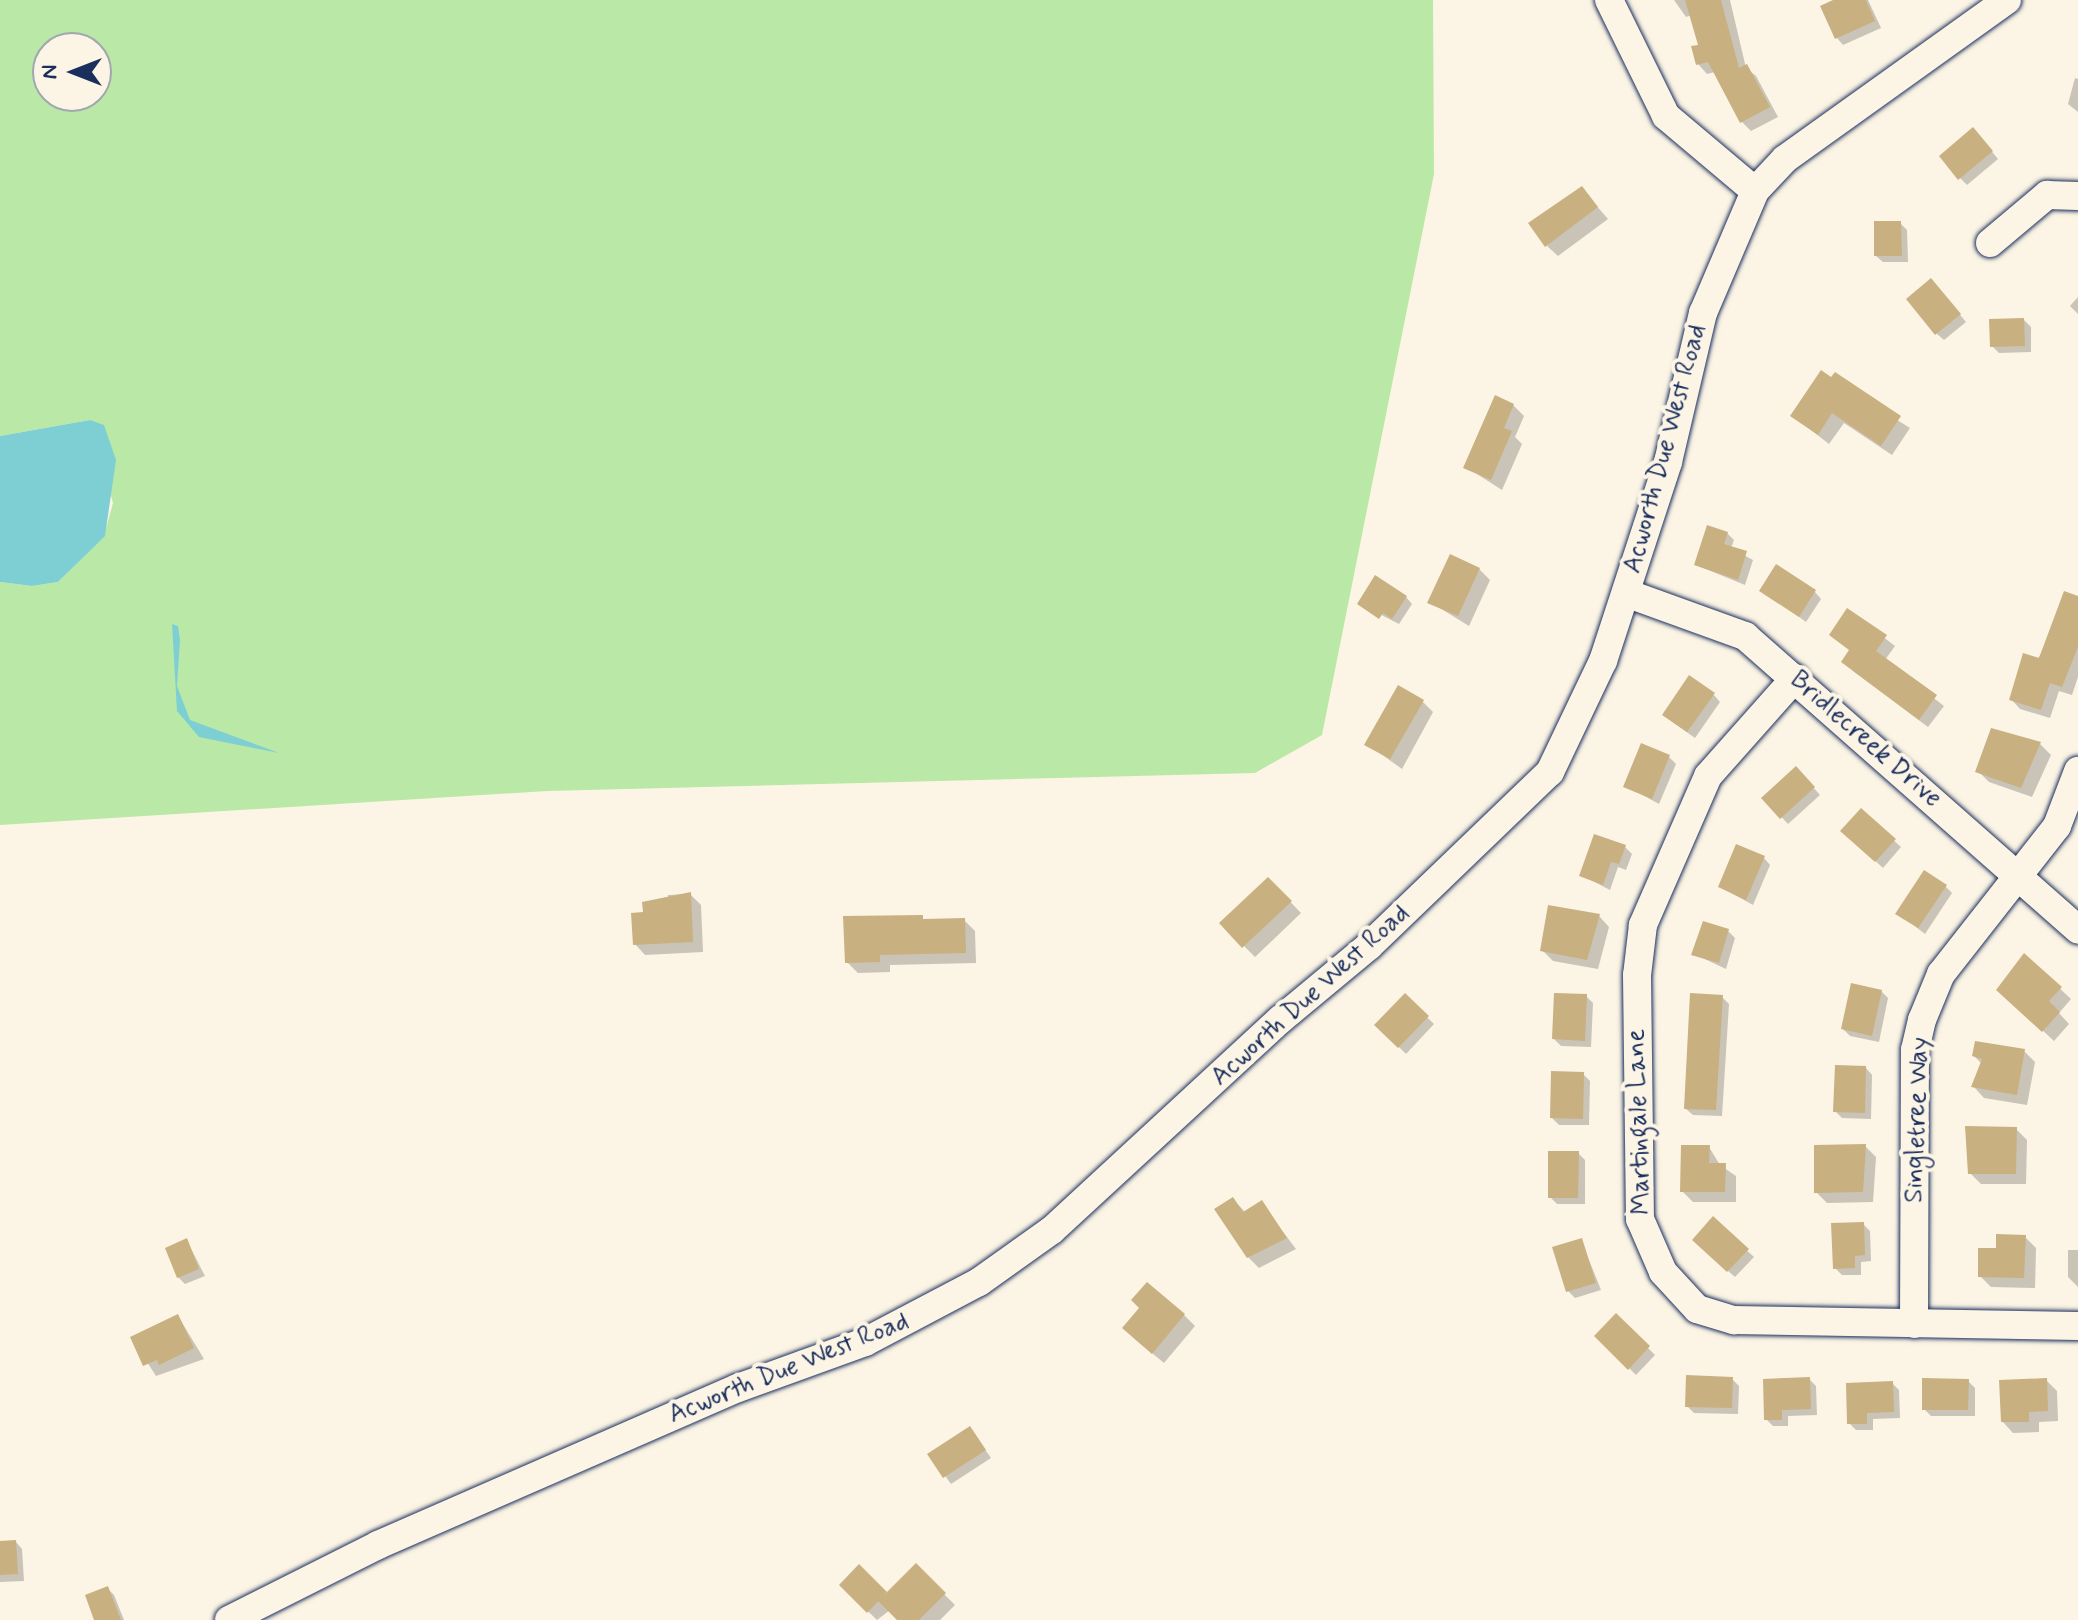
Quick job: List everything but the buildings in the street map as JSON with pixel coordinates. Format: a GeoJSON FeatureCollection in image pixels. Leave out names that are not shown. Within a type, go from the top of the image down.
{"type":"FeatureCollection","features":[{"type":"Feature","properties":{"kind":"street"},"geometry":{"type":"LineString","coordinates":[[1609,0],[1666,116],[1755,191]]}},
{"type":"Feature","properties":{"kind":"street","name":"Acworth Due West Road"},"geometry":{"type":"LineString","coordinates":[[229,1620],[378,1545],[738,1388],[876,1337],[979,1282],[1052,1230],[1281,1019],[1369,946],[1550,772],[1603,661],[1668,462],[1703,313],[1755,191],[1785,159],[2007,0]]}},
{"type":"Feature","properties":{"kind":"street"},"geometry":{"type":"LineString","coordinates":[[1990,243],[2047,195],[2078,196]]}},
{"type":"Feature","properties":{"kind":"street","name":"Bridlecreek Drive"},"geometry":{"type":"LineString","coordinates":[[1626,593],[1745,636],[2078,930]]}},
{"type":"Feature","properties":{"kind":"street","name":"Martingale Lane"},"geometry":{"type":"LineString","coordinates":[[1795,678],[1708,776],[1643,925],[1637,990],[1640,1219],[1663,1272],[1697,1309],[1734,1320],[2078,1326]]}},
{"type":"Feature","properties":{"kind":"street","name":"Singletree Way"},"geometry":{"type":"LineString","coordinates":[[1914,1324],[1915,1050],[1922,1020],[1941,974],[2021,878],[2057,826],[2078,771]]}},
{"type":"Feature","properties":{"kind":"green space"},"geometry":{"type":"Polygon","coordinates":[[[0,0],[1433,0],[1434,174],[1322,735],[1255,773],[547,791],[0,825],[0,582],[32,586],[58,582],[104,536],[113,503],[90,420],[0,436],[0,0]]]}},
{"type":"Feature","properties":{"kind":"water"},"geometry":{"type":"Polygon","coordinates":[[[90,420],[104,425],[116,460],[105,536],[58,582],[32,586],[0,582],[0,436],[90,420]]]}},
{"type":"Feature","properties":{"kind":"water"},"geometry":{"type":"Polygon","coordinates":[[[172,624],[178,626],[180,640],[177,686],[190,720],[279,753],[199,737],[177,711],[172,624]]]}}]}
